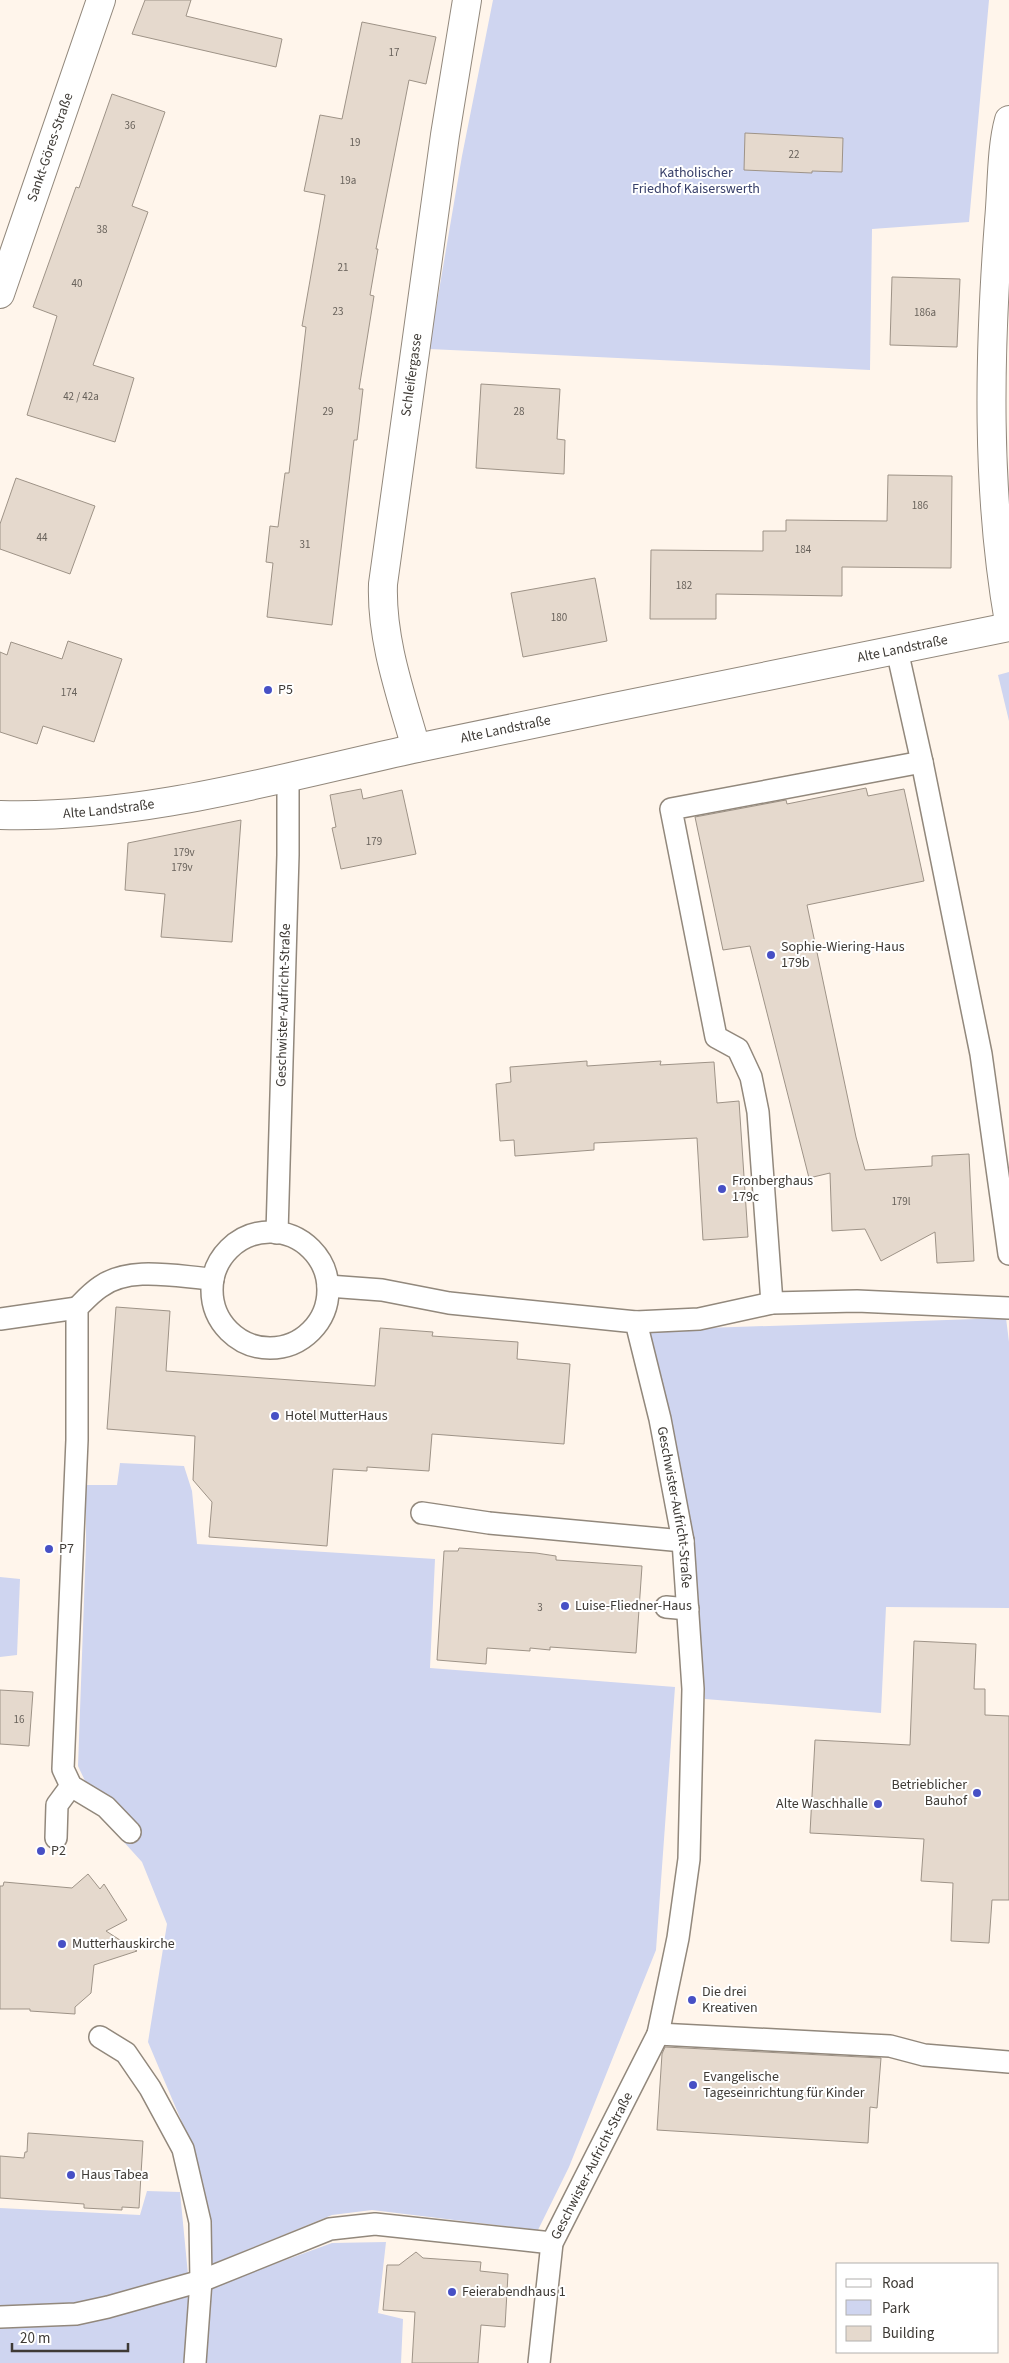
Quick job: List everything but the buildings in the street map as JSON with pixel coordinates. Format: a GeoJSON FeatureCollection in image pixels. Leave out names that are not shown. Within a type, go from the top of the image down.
{"type":"FeatureCollection","features":[{"type":"Feature","properties":{"kind":"street","name":"Sankt-Göres-Straße"},"geometry":{"type":"LineString","coordinates":[[0,294],[101,0]]}},
{"type":"Feature","properties":{"kind":"street","name":"Schleifergasse"},"geometry":{"type":"LineString","coordinates":[[416,748],[384,622],[383,584],[445,135],[467,0]]}},
{"type":"Feature","properties":{"kind":"street"},"geometry":{"type":"LineString","coordinates":[[1009,120],[997,254],[992,400],[995,516],[1000,573],[1009,622]]}},
{"type":"Feature","properties":{"kind":"street","name":"Alte Landstraße"},"geometry":{"type":"LineString","coordinates":[[0,816],[68,814],[183,799],[416,748],[1009,627]]}},
{"type":"Feature","properties":{"kind":"lane"},"geometry":{"type":"LineString","coordinates":[[897,650],[922,762],[981,1054],[1009,1254]]}},
{"type":"Feature","properties":{"kind":"lane"},"geometry":{"type":"LineString","coordinates":[[772,1303],[758,1112],[751,1078],[738,1050],[716,1037],[671,809],[922,762]]}},
{"type":"Feature","properties":{"kind":"lane","name":"Geschwister-Aufricht-Straße"},"geometry":{"type":"LineString","coordinates":[[278,1233],[288,855],[288,777]]}},
{"type":"Feature","properties":{"kind":"lane"},"geometry":{"type":"LineString","coordinates":[[260,1233],[278,1233],[296,1238],[312,1250],[323,1266],[328,1286],[326,1302],[320,1318],[310,1332],[297,1342],[281,1348],[264,1348],[246,1343],[230,1332],[218,1317],[212,1298],[213,1279],[218,1263],[229,1249],[243,1238],[260,1233]]}},
{"type":"Feature","properties":{"kind":"lane"},"geometry":{"type":"LineString","coordinates":[[0,1319],[77,1308],[100,1286],[125,1275],[213,1279]]}},
{"type":"Feature","properties":{"kind":"lane"},"geometry":{"type":"LineString","coordinates":[[328,1286],[382,1290],[449,1303],[636,1322],[699,1320],[772,1303],[857,1302],[1009,1308]]}},
{"type":"Feature","properties":{"kind":"lane"},"geometry":{"type":"LineString","coordinates":[[77,1308],[63,1768],[71,1786],[106,1807],[130,1832]]}},
{"type":"Feature","properties":{"kind":"lane","name":"Geschwister-Aufricht-Straße"},"geometry":{"type":"LineString","coordinates":[[539,2363],[552,2243],[658,2034],[678,1938],[689,1859],[693,1690],[683,1541],[660,1419],[636,1322]]}},
{"type":"Feature","properties":{"kind":"lane"},"geometry":{"type":"LineString","coordinates":[[422,1513],[489,1523],[683,1541]]}},
{"type":"Feature","properties":{"kind":"lane"},"geometry":{"type":"LineString","coordinates":[[666,1607],[688,1609]]}},
{"type":"Feature","properties":{"kind":"lane"},"geometry":{"type":"LineString","coordinates":[[56,1838],[57,1805],[71,1786]]}},
{"type":"Feature","properties":{"kind":"lane"},"geometry":{"type":"LineString","coordinates":[[658,2034],[890,2046],[924,2055],[1009,2062]]}},
{"type":"Feature","properties":{"kind":"lane"},"geometry":{"type":"LineString","coordinates":[[100,2037],[126,2054],[150,2088],[183,2149],[200,2222],[201,2281],[195,2363]]}},
{"type":"Feature","properties":{"kind":"lane"},"geometry":{"type":"LineString","coordinates":[[0,2317],[76,2314],[201,2281],[330,2229],[341,2227],[375,2224],[552,2243]]}},
{"type":"Feature","properties":{"kind":"green space","name":"Katholischer Friedhof Kaiserswerth"},"geometry":{"type":"Polygon","coordinates":[[[493,0],[989,0],[969,222],[872,229],[870,370],[429,349],[462,156],[493,0]]]}},
{"type":"Feature","properties":{"kind":"green space"},"geometry":{"type":"Polygon","coordinates":[[[1009,672],[1009,721],[998,675],[1009,672]]]}},
{"type":"Feature","properties":{"kind":"green space"},"geometry":{"type":"Polygon","coordinates":[[[1006,1318],[1009,1342],[1009,1608],[886,1607],[881,1713],[705,1699],[691,1539],[646,1330],[1006,1318]]]}},
{"type":"Feature","properties":{"kind":"green space"},"geometry":{"type":"Polygon","coordinates":[[[120,1463],[184,1466],[192,1491],[197,1544],[435,1559],[430,1668],[675,1687],[656,1950],[569,2167],[538,2230],[372,2210],[332,2215],[210,2265],[210,2216],[192,2146],[148,2042],[167,1924],[142,1862],[103,1819],[78,1766],[86,1544],[86,1485],[117,1485],[120,1463]]]}},
{"type":"Feature","properties":{"kind":"green space"},"geometry":{"type":"Polygon","coordinates":[[[0,1577],[20,1579],[17,1655],[0,1657],[0,1577]]]}},
{"type":"Feature","properties":{"kind":"green space"},"geometry":{"type":"Polygon","coordinates":[[[147,2191],[180,2192],[190,2295],[332,2243],[386,2242],[378,2313],[403,2319],[401,2363],[0,2363],[0,2208],[140,2215],[147,2191]]]}},
{"type":"Feature","properties":{"kind":"place","name":"P5"},"geometry":{"type":"Point","coordinates":[268,690]}},
{"type":"Feature","properties":{"kind":"place","name":"Sophie-Wiering-Haus 179b"},"geometry":{"type":"Point","coordinates":[771,955]}},
{"type":"Feature","properties":{"kind":"place","name":"Fronberghaus 179c"},"geometry":{"type":"Point","coordinates":[722,1189]}},
{"type":"Feature","properties":{"kind":"place","name":"Hotel MutterHaus"},"geometry":{"type":"Point","coordinates":[275,1416]}},
{"type":"Feature","properties":{"kind":"place","name":"P7"},"geometry":{"type":"Point","coordinates":[49,1549]}},
{"type":"Feature","properties":{"kind":"place","name":"Luise-Fliedner-Haus"},"geometry":{"type":"Point","coordinates":[565,1606]}},
{"type":"Feature","properties":{"kind":"place","name":"Betrieblicher Bauhof"},"geometry":{"type":"Point","coordinates":[977,1793]}},
{"type":"Feature","properties":{"kind":"place","name":"Alte Waschhalle"},"geometry":{"type":"Point","coordinates":[878,1804]}},
{"type":"Feature","properties":{"kind":"place","name":"P2"},"geometry":{"type":"Point","coordinates":[41,1851]}},
{"type":"Feature","properties":{"kind":"place","name":"Mutterhauskirche"},"geometry":{"type":"Point","coordinates":[62,1944]}},
{"type":"Feature","properties":{"kind":"place","name":"Die drei Kreativen"},"geometry":{"type":"Point","coordinates":[692,2000]}},
{"type":"Feature","properties":{"kind":"place","name":"Evangelische Tageseinrichtung für Kinder"},"geometry":{"type":"Point","coordinates":[693,2085]}},
{"type":"Feature","properties":{"kind":"place","name":"Haus Tabea"},"geometry":{"type":"Point","coordinates":[71,2175]}},
{"type":"Feature","properties":{"kind":"place","name":"Feierabendhaus 1"},"geometry":{"type":"Point","coordinates":[452,2292]}}]}
